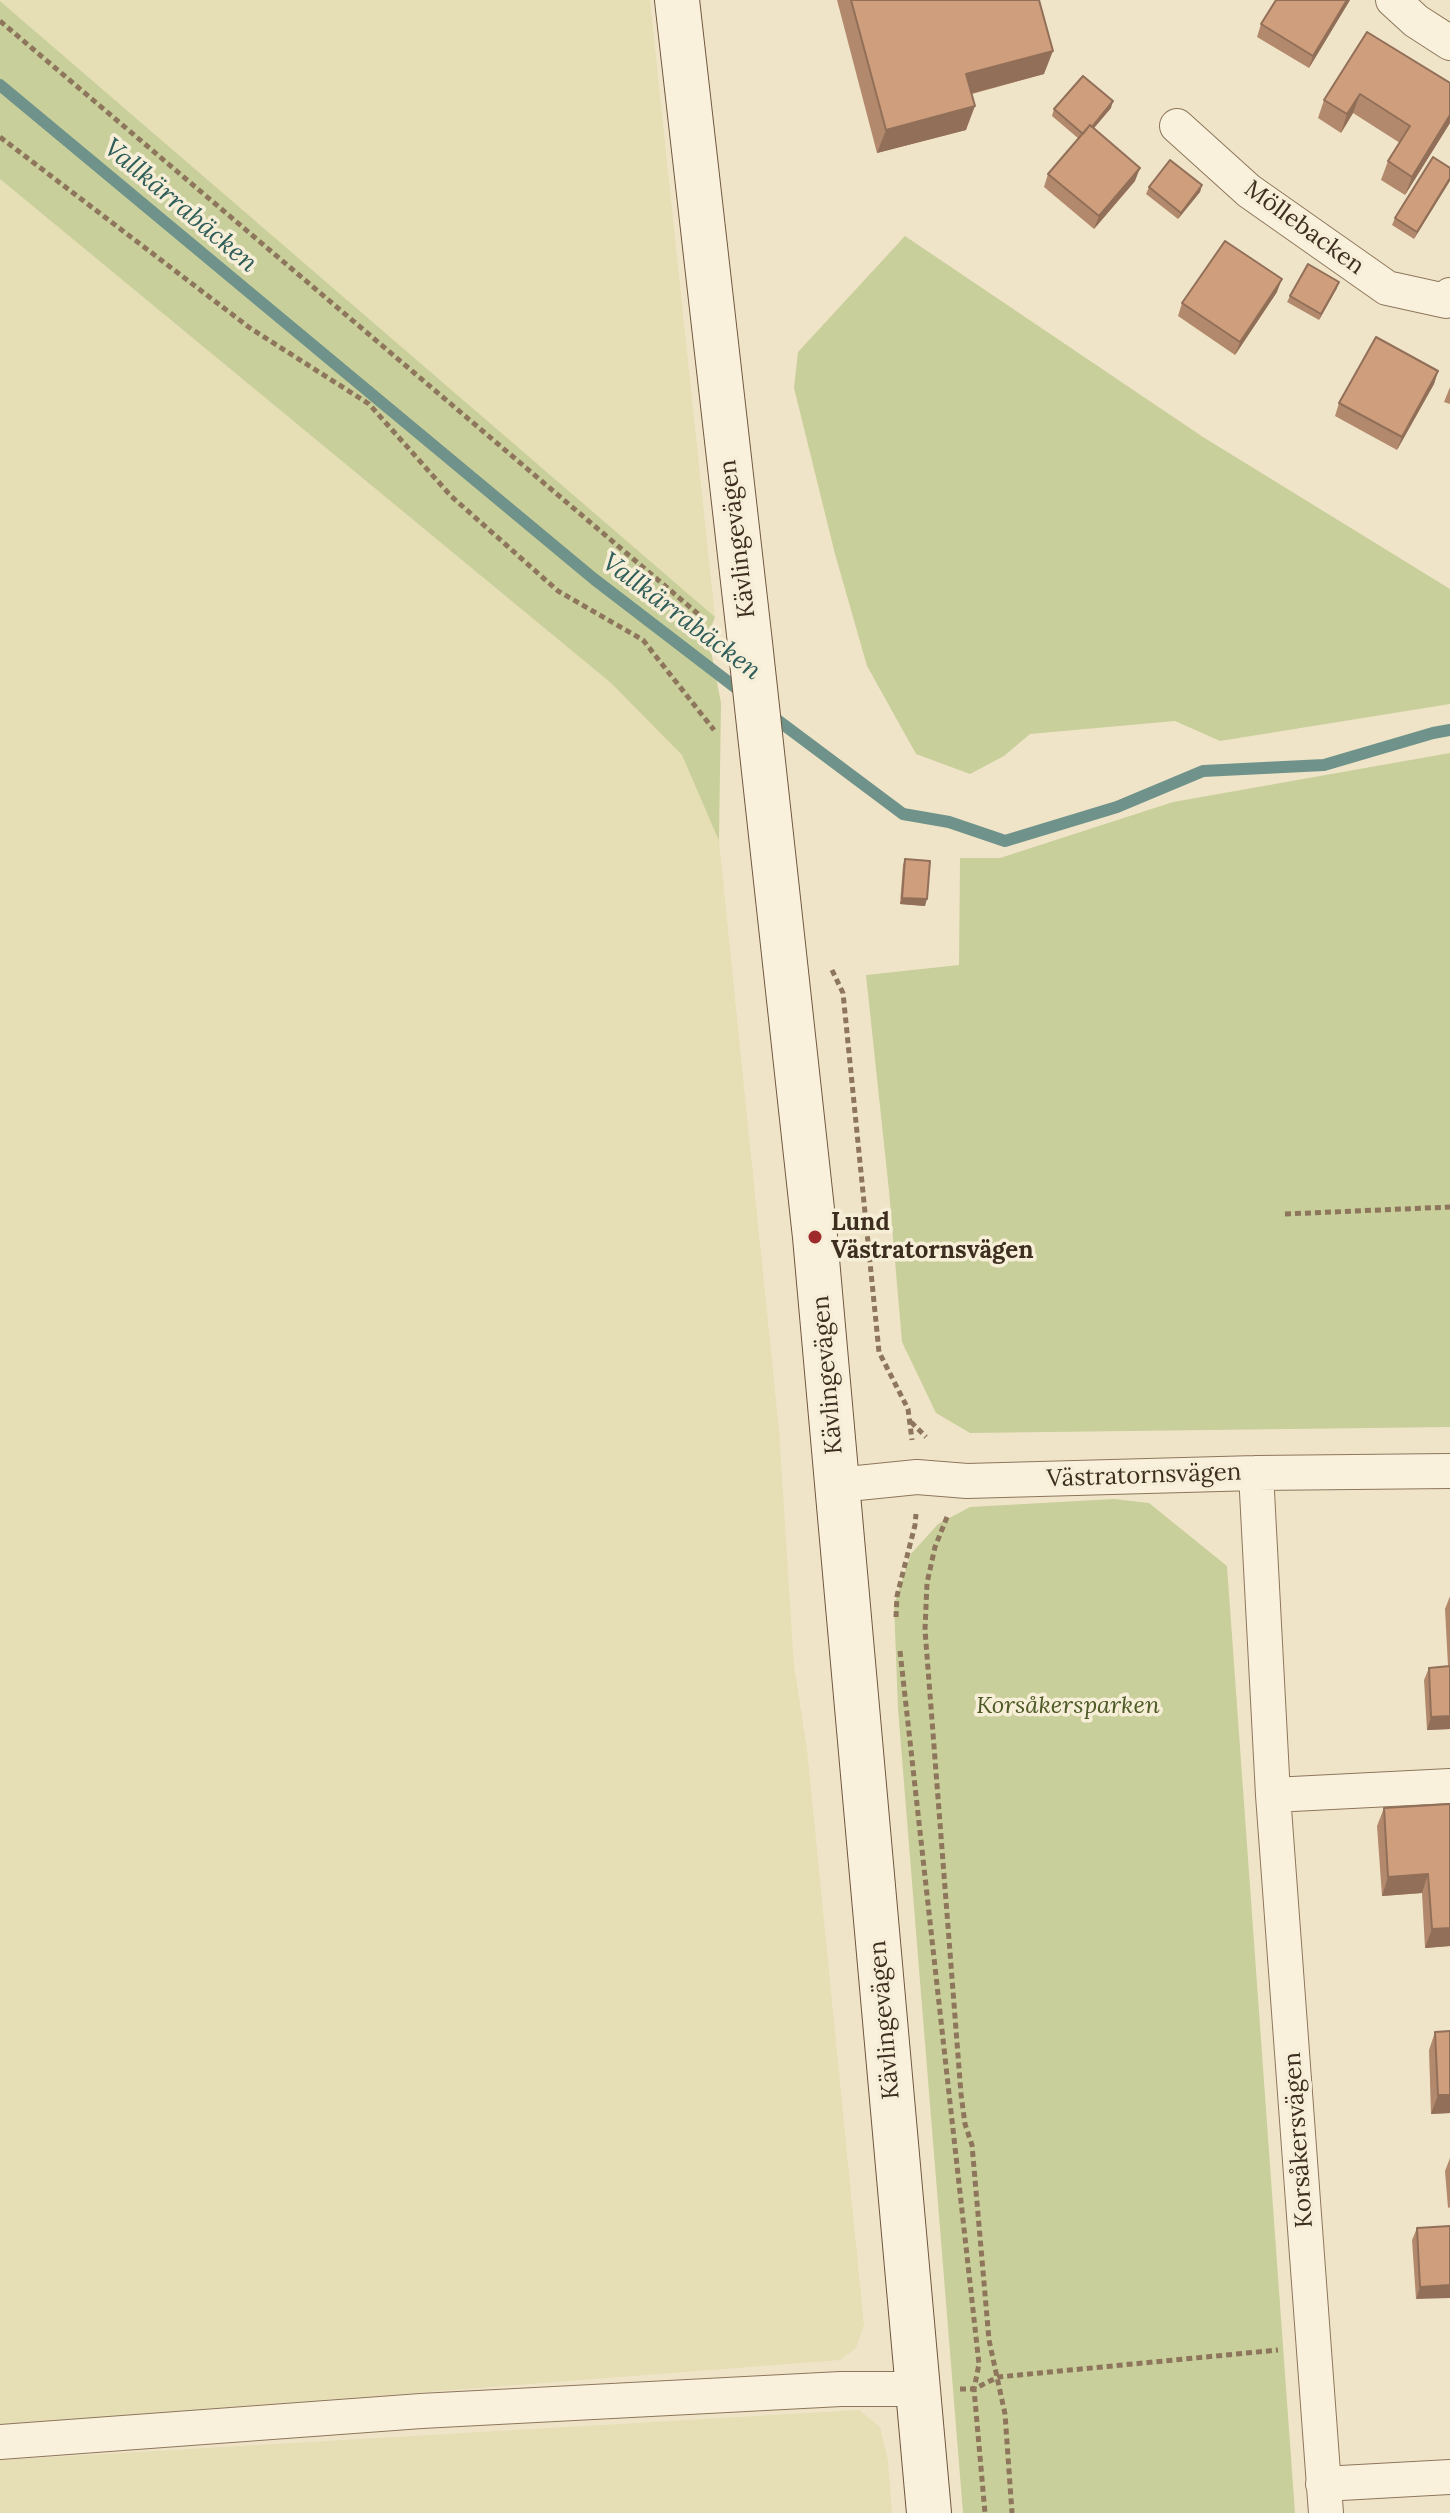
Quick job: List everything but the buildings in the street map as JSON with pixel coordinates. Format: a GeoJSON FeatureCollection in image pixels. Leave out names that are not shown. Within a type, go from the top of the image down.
{"type":"FeatureCollection","features":[{"type":"Feature","properties":{"kind":"main road","name":"Kävlingevägen"},"geometry":{"type":"LineString","coordinates":[[677,0],[751,651],[740,739],[815,1237],[929,2513]]}},
{"type":"Feature","properties":{"kind":"street"},"geometry":{"type":"LineString","coordinates":[[1393,0],[1416,21],[1450,43]]}},
{"type":"Feature","properties":{"kind":"street","name":"Möllebacken"},"geometry":{"type":"LineString","coordinates":[[1177,126],[1249,191],[1387,288],[1449,300]]}},
{"type":"Feature","properties":{"kind":"street","name":"Västratornsvägen"},"geometry":{"type":"LineString","coordinates":[[838,1485],[917,1477],[967,1481],[1450,1471]]}},
{"type":"Feature","properties":{"kind":"street","name":"Korsåkersvägen"},"geometry":{"type":"LineString","coordinates":[[1256,1473],[1273,1795],[1325,2498],[1450,2477]]}},
{"type":"Feature","properties":{"kind":"street"},"geometry":{"type":"LineString","coordinates":[[1273,1795],[1450,1786]]}},
{"type":"Feature","properties":{"kind":"street"},"geometry":{"type":"LineString","coordinates":[[0,2442],[421,2411],[841,2389],[919,2389]]}},
{"type":"Feature","properties":{"kind":"path"},"geometry":{"type":"LineString","coordinates":[[0,21],[714,627],[751,651]]}},
{"type":"Feature","properties":{"kind":"path"},"geometry":{"type":"LineString","coordinates":[[0,137],[250,328],[369,404],[451,496],[558,591],[643,640],[740,739]]}},
{"type":"Feature","properties":{"kind":"path"},"geometry":{"type":"LineString","coordinates":[[832,968],[843,993],[879,1352],[908,1409],[917,1477],[915,1525],[897,1596],[896,1619]]}},
{"type":"Feature","properties":{"kind":"path"},"geometry":{"type":"LineString","coordinates":[[1285,1214],[1450,1207]]}},
{"type":"Feature","properties":{"kind":"path"},"geometry":{"type":"LineString","coordinates":[[967,1481],[953,1502],[935,1547],[927,1583],[925,1630],[961,2094],[965,2124],[972,2145],[989,2340],[1005,2414],[1012,2513]]}},
{"type":"Feature","properties":{"kind":"path"},"geometry":{"type":"LineString","coordinates":[[900,1649],[979,2364],[974,2389],[985,2513]]}},
{"type":"Feature","properties":{"kind":"path"},"geometry":{"type":"LineString","coordinates":[[974,2389],[998,2377],[1314,2346]]}},
{"type":"Feature","properties":{"kind":"shaded area"},"geometry":{"type":"Polygon","coordinates":[[[0,0],[650,0],[715,617],[0,1],[0,0]]]}},
{"type":"Feature","properties":{"kind":"shaded area"},"geometry":{"type":"Polygon","coordinates":[[[0,179],[611,683],[682,755],[719,841],[779,1430],[794,1666],[807,1749],[864,2325],[856,2348],[840,2360],[0,2425],[0,179]]]}},
{"type":"Feature","properties":{"kind":"shaded area"},"geometry":{"type":"Polygon","coordinates":[[[859,2410],[880,2427],[888,2460],[892,2513],[0,2513],[0,2460],[859,2410]]]}},
{"type":"Feature","properties":{"kind":"green space"},"geometry":{"type":"Polygon","coordinates":[[[0,1],[715,617],[708,635],[721,703],[719,841],[682,755],[611,683],[0,179],[0,1]]]}},
{"type":"Feature","properties":{"kind":"green space"},"geometry":{"type":"Polygon","coordinates":[[[905,236],[1203,437],[1450,589],[1450,704],[1220,741],[1175,721],[1030,734],[1004,756],[970,774],[916,754],[867,666],[835,554],[794,388],[798,352],[905,236]]]}},
{"type":"Feature","properties":{"kind":"green space"},"geometry":{"type":"Polygon","coordinates":[[[1450,753],[1450,1427],[970,1433],[936,1413],[902,1342],[866,975],[959,965],[960,858],[1000,858],[1173,802],[1450,753]]]}},
{"type":"Feature","properties":{"kind":"green space","name":"Korsåkersparken"},"geometry":{"type":"Polygon","coordinates":[[[1114,1499],[1149,1503],[1227,1566],[1295,2513],[963,2513],[898,1709],[894,1604],[911,1554],[938,1524],[970,1507],[1114,1499]]]}},
{"type":"Feature","properties":{"kind":"waterway","name":"Vallkärrabäcken"},"geometry":{"type":"LineString","coordinates":[[0,85],[594,579],[744,694]]}},
{"type":"Feature","properties":{"kind":"waterway","name":"Vallkärrabäcken"},"geometry":{"type":"LineString","coordinates":[[768,713],[903,814],[949,822],[1005,841],[1117,807],[1203,771],[1324,765],[1450,730]]}},
{"type":"Feature","properties":{"kind":"place","name":"Lund Västratornsvägen"},"geometry":{"type":"Point","coordinates":[815,1237]}}]}
